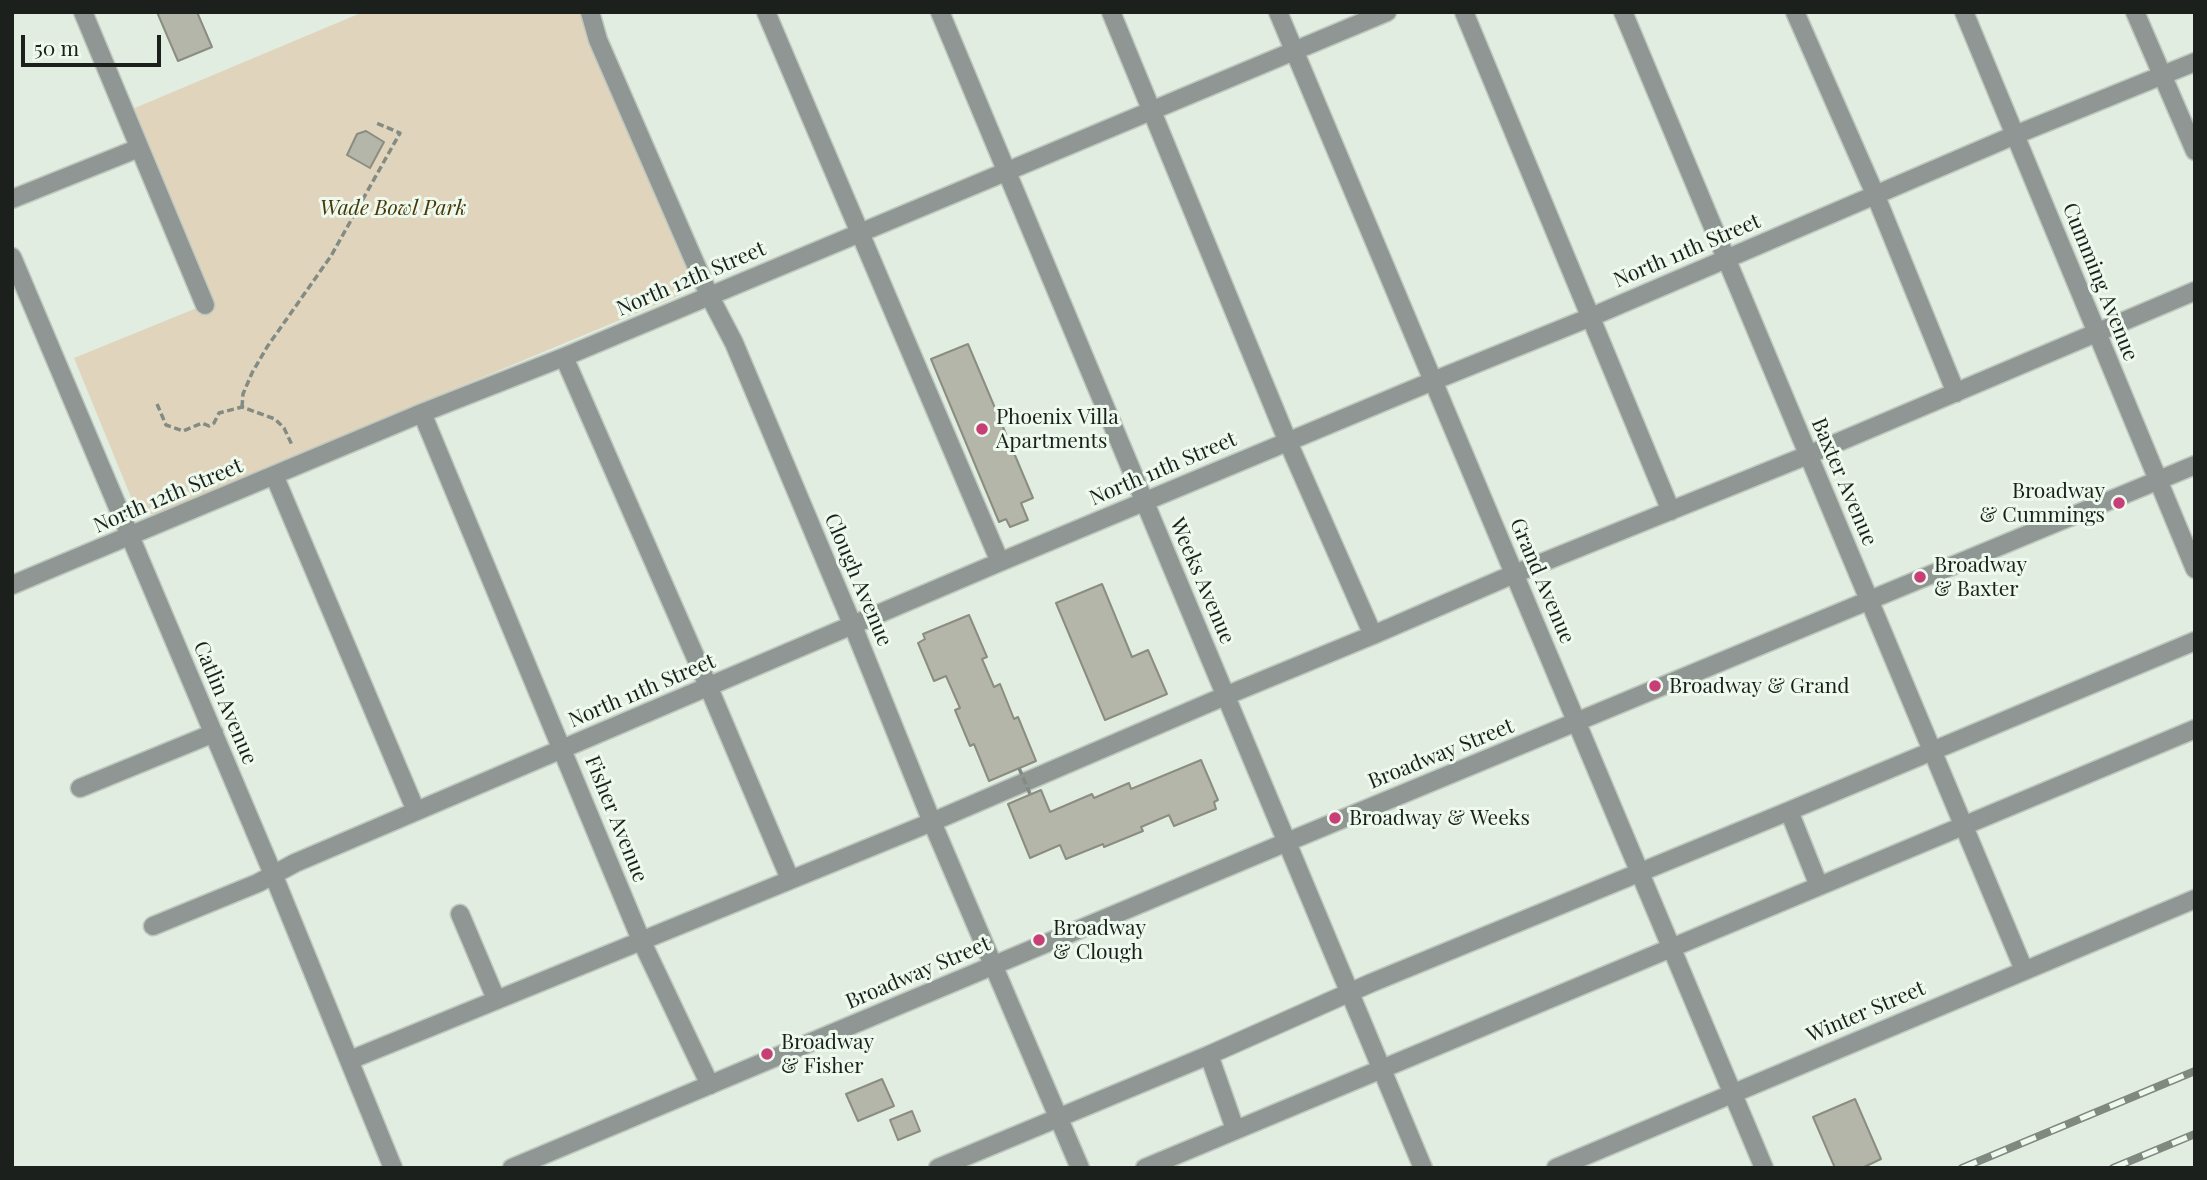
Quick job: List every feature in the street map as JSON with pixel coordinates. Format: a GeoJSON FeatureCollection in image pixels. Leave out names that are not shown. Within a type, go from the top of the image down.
{"type":"FeatureCollection","features":[{"type":"Feature","properties":{"kind":"street"},"geometry":{"type":"LineString","coordinates":[[83,12],[205,305]]}},
{"type":"Feature","properties":{"kind":"street","name":"Clough Avenue"},"geometry":{"type":"LineString","coordinates":[[590,12],[598,40],[709,295],[734,343],[932,822],[1080,1168]]}},
{"type":"Feature","properties":{"kind":"street"},"geometry":{"type":"LineString","coordinates":[[766,12],[1000,562]]}},
{"type":"Feature","properties":{"kind":"street","name":"Weeks Avenue"},"geometry":{"type":"LineString","coordinates":[[940,12],[1423,1168]]}},
{"type":"Feature","properties":{"kind":"street"},"geometry":{"type":"LineString","coordinates":[[1111,12],[1288,442],[1373,635]]}},
{"type":"Feature","properties":{"kind":"street","name":"Grand Avenue"},"geometry":{"type":"LineString","coordinates":[[1278,12],[1764,1168]]}},
{"type":"Feature","properties":{"kind":"street","name":"North 12th Street"},"geometry":{"type":"LineString","coordinates":[[12,585],[1387,12]]}},
{"type":"Feature","properties":{"kind":"street"},"geometry":{"type":"LineString","coordinates":[[1464,12],[1671,511]]}},
{"type":"Feature","properties":{"kind":"street","name":"Baxter Avenue"},"geometry":{"type":"LineString","coordinates":[[1623,12],[2024,970]]}},
{"type":"Feature","properties":{"kind":"street"},"geometry":{"type":"LineString","coordinates":[[1795,12],[1875,194],[1956,393]]}},
{"type":"Feature","properties":{"kind":"street","name":"Cumming Avenue"},"geometry":{"type":"LineString","coordinates":[[1964,12],[2195,569]]}},
{"type":"Feature","properties":{"kind":"street"},"geometry":{"type":"LineString","coordinates":[[2135,12],[2195,151]]}},
{"type":"Feature","properties":{"kind":"street","name":"North 11th Street"},"geometry":{"type":"LineString","coordinates":[[153,926],[1000,562],[1591,317],[2015,135],[2195,62]]}},
{"type":"Feature","properties":{"kind":"street"},"geometry":{"type":"LineString","coordinates":[[12,199],[139,148]]}},
{"type":"Feature","properties":{"kind":"street","name":"Catlin Avenue"},"geometry":{"type":"LineString","coordinates":[[12,257],[273,874],[393,1168]]}},
{"type":"Feature","properties":{"kind":"street"},"geometry":{"type":"LineString","coordinates":[[350,1060],[932,822],[1225,695],[1808,455],[2195,291]]}},
{"type":"Feature","properties":{"kind":"street"},"geometry":{"type":"LineString","coordinates":[[564,357],[790,879]]}},
{"type":"Feature","properties":{"kind":"street","name":"Fisher Avenue"},"geometry":{"type":"LineString","coordinates":[[422,413],[641,940],[710,1085]]}},
{"type":"Feature","properties":{"kind":"street","name":"Broadway Street"},"geometry":{"type":"LineString","coordinates":[[512,1168],[1287,842],[2195,466]]}},
{"type":"Feature","properties":{"kind":"street"},"geometry":{"type":"LineString","coordinates":[[274,475],[416,811]]}},
{"type":"Feature","properties":{"kind":"street"},"geometry":{"type":"LineString","coordinates":[[938,1168],[1209,1055],[1349,992],[2195,641]]}},
{"type":"Feature","properties":{"kind":"street"},"geometry":{"type":"LineString","coordinates":[[1145,1168],[2195,729]]}},
{"type":"Feature","properties":{"kind":"street"},"geometry":{"type":"LineString","coordinates":[[79,788],[214,733]]}},
{"type":"Feature","properties":{"kind":"street"},"geometry":{"type":"LineString","coordinates":[[1789,811],[1819,886]]}},
{"type":"Feature","properties":{"kind":"street","name":"Winter Street"},"geometry":{"type":"LineString","coordinates":[[1556,1168],[2195,899]]}},
{"type":"Feature","properties":{"kind":"street"},"geometry":{"type":"LineString","coordinates":[[460,914],[496,999]]}},
{"type":"Feature","properties":{"kind":"street"},"geometry":{"type":"LineString","coordinates":[[1209,1055],[1235,1129]]}},
{"type":"Feature","properties":{"kind":"path"},"geometry":{"type":"LineString","coordinates":[[243,407],[243,394],[252,373],[267,347],[331,256],[400,133],[374,122]]}},
{"type":"Feature","properties":{"kind":"path"},"geometry":{"type":"LineString","coordinates":[[157,404],[166,425],[183,431],[202,424],[209,426],[215,423],[219,413],[243,407],[275,419],[284,428],[292,445]]}},
{"type":"Feature","properties":{"kind":"path"},"geometry":{"type":"LineString","coordinates":[[1019,768],[1030,794]]}},
{"type":"Feature","properties":{"kind":"green space","name":"Wade Bowl Park"},"geometry":{"type":"Polygon","coordinates":[[[363,12],[581,12],[688,273],[688,288],[680,295],[155,514],[143,515],[135,507],[74,358],[209,303],[130,110],[363,12]]]}},
{"type":"Feature","properties":{"kind":"building"},"geometry":{"type":"Polygon","coordinates":[[[157,12],[197,12],[212,47],[178,61],[157,12]]]}},
{"type":"Feature","properties":{"kind":"building"},"geometry":{"type":"Polygon","coordinates":[[[366,131],[384,142],[370,168],[347,155],[357,134],[366,131]]]}},
{"type":"Feature","properties":{"kind":"building","name":"Phoenix Villa Apartments"},"geometry":{"type":"Polygon","coordinates":[[[968,344],[1033,498],[1021,503],[1028,520],[1010,527],[1006,519],[999,522],[931,359],[968,344]]]}},
{"type":"Feature","properties":{"kind":"building"},"geometry":{"type":"Polygon","coordinates":[[[1102,584],[1132,657],[1148,650],[1167,694],[1105,720],[1056,603],[1102,584]]]}},
{"type":"Feature","properties":{"kind":"building"},"geometry":{"type":"Polygon","coordinates":[[[969,615],[987,657],[982,659],[994,687],[1000,684],[1014,719],[1018,717],[1036,761],[989,781],[974,744],[970,746],[955,710],[960,708],[946,676],[934,681],[918,643],[925,639],[923,634],[969,615]]]}},
{"type":"Feature","properties":{"kind":"building"},"geometry":{"type":"Polygon","coordinates":[[[1201,760],[1218,800],[1214,802],[1216,809],[1174,826],[1169,815],[1141,827],[1143,831],[1066,859],[1060,845],[1030,858],[1008,804],[1041,790],[1050,812],[1092,794],[1094,798],[1129,783],[1131,789],[1201,760]]]}},
{"type":"Feature","properties":{"kind":"building"},"geometry":{"type":"Polygon","coordinates":[[[882,1079],[894,1106],[858,1121],[846,1094],[882,1079]]]}},
{"type":"Feature","properties":{"kind":"building"},"geometry":{"type":"Polygon","coordinates":[[[1855,1099],[1881,1159],[1862,1168],[1835,1168],[1813,1117],[1855,1099]]]}},
{"type":"Feature","properties":{"kind":"building"},"geometry":{"type":"Polygon","coordinates":[[[912,1111],[920,1131],[898,1140],[890,1120],[912,1111]]]}},
{"type":"Feature","properties":{"kind":"railway"},"geometry":{"type":"LineString","coordinates":[[1962,1168],[2195,1071]]}},
{"type":"Feature","properties":{"kind":"railway"},"geometry":{"type":"LineString","coordinates":[[2113,1168],[2195,1134]]}},
{"type":"Feature","properties":{"kind":"place","name":"Phoenix Villa Apartments"},"geometry":{"type":"Point","coordinates":[982,429]}},
{"type":"Feature","properties":{"kind":"place","name":"Broadway & Cummings"},"geometry":{"type":"Point","coordinates":[2119,503]}},
{"type":"Feature","properties":{"kind":"place","name":"Broadway & Baxter"},"geometry":{"type":"Point","coordinates":[1920,577]}},
{"type":"Feature","properties":{"kind":"place","name":"Broadway & Grand"},"geometry":{"type":"Point","coordinates":[1655,686]}},
{"type":"Feature","properties":{"kind":"place","name":"Broadway & Weeks"},"geometry":{"type":"Point","coordinates":[1335,818]}},
{"type":"Feature","properties":{"kind":"place","name":"Broadway & Clough"},"geometry":{"type":"Point","coordinates":[1039,940]}},
{"type":"Feature","properties":{"kind":"place","name":"Broadway & Fisher"},"geometry":{"type":"Point","coordinates":[767,1054]}}]}
